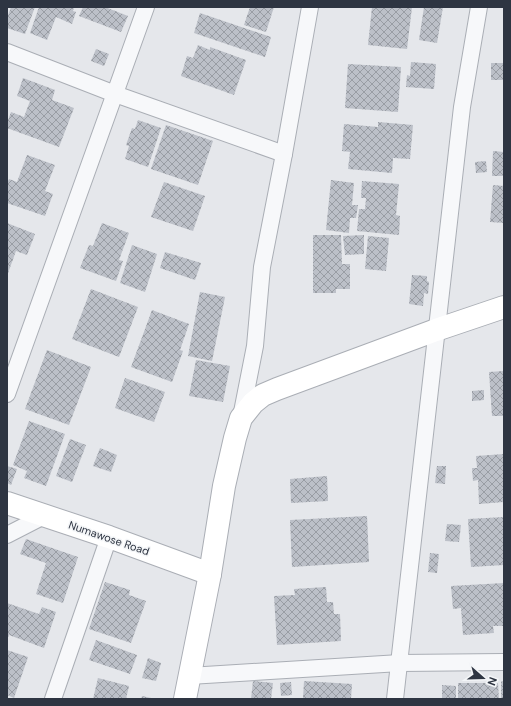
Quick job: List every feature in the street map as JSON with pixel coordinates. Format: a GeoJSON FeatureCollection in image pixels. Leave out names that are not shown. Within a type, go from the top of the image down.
{"type":"FeatureCollection","features":[{"type":"Feature","properties":{"kind":"street"},"geometry":{"type":"LineString","coordinates":[[7,394],[146,7]]}},
{"type":"Feature","properties":{"kind":"street"},"geometry":{"type":"LineString","coordinates":[[185,699],[210,574],[224,486],[241,418],[255,346],[262,267],[310,7]]}},
{"type":"Feature","properties":{"kind":"street"},"geometry":{"type":"LineString","coordinates":[[395,699],[462,107],[479,7]]}},
{"type":"Feature","properties":{"kind":"street"},"geometry":{"type":"LineString","coordinates":[[7,52],[115,94],[284,154]]}},
{"type":"Feature","properties":{"kind":"street"},"geometry":{"type":"LineString","coordinates":[[241,418],[253,403],[277,389],[436,330],[504,307]]}},
{"type":"Feature","properties":{"kind":"street","name":"Numawose Road"},"geometry":{"type":"LineString","coordinates":[[7,503],[109,537],[210,574]]}},
{"type":"Feature","properties":{"kind":"street"},"geometry":{"type":"LineString","coordinates":[[7,535],[44,516]]}},
{"type":"Feature","properties":{"kind":"street"},"geometry":{"type":"LineString","coordinates":[[53,699],[109,537]]}},
{"type":"Feature","properties":{"kind":"street"},"geometry":{"type":"LineString","coordinates":[[189,676],[400,663],[504,662]]}},
{"type":"Feature","properties":{"kind":"building"},"geometry":{"type":"Polygon","coordinates":[[[11,7],[35,7],[25,34],[7,28],[7,18],[11,7]]]}},
{"type":"Feature","properties":{"kind":"building"},"geometry":{"type":"Polygon","coordinates":[[[39,7],[74,7],[73,11],[76,12],[72,24],[56,17],[47,40],[30,33],[39,7]]]}},
{"type":"Feature","properties":{"kind":"building"},"geometry":{"type":"Polygon","coordinates":[[[83,7],[105,7],[128,16],[121,32],[79,16],[83,7]]]}},
{"type":"Feature","properties":{"kind":"building"},"geometry":{"type":"Polygon","coordinates":[[[250,7],[274,7],[266,32],[244,25],[250,7]]]}},
{"type":"Feature","properties":{"kind":"building"},"geometry":{"type":"Polygon","coordinates":[[[372,7],[412,7],[407,49],[368,45],[372,7]]]}},
{"type":"Feature","properties":{"kind":"building"},"geometry":{"type":"Polygon","coordinates":[[[424,7],[443,7],[437,43],[419,40],[424,7]]]}},
{"type":"Feature","properties":{"kind":"building"},"geometry":{"type":"Polygon","coordinates":[[[200,13],[271,37],[265,57],[194,33],[200,13]]]}},
{"type":"Feature","properties":{"kind":"building"},"geometry":{"type":"Polygon","coordinates":[[[198,45],[210,50],[210,47],[246,60],[234,95],[181,76],[187,56],[193,58],[198,45]]]}},
{"type":"Feature","properties":{"kind":"building"},"geometry":{"type":"Polygon","coordinates":[[[96,49],[109,54],[104,66],[91,61],[96,49]]]}},
{"type":"Feature","properties":{"kind":"building"},"geometry":{"type":"Polygon","coordinates":[[[411,62],[436,64],[434,89],[406,87],[407,75],[410,76],[411,62]]]}},
{"type":"Feature","properties":{"kind":"building"},"geometry":{"type":"Polygon","coordinates":[[[491,63],[504,63],[504,80],[491,80],[491,63]]]}},
{"type":"Feature","properties":{"kind":"building"},"geometry":{"type":"Polygon","coordinates":[[[348,64],[401,67],[398,112],[345,108],[348,64]]]}},
{"type":"Feature","properties":{"kind":"building"},"geometry":{"type":"Polygon","coordinates":[[[23,78],[55,90],[52,100],[74,108],[59,147],[7,128],[7,123],[11,112],[24,117],[30,101],[17,96],[23,78]]]}},
{"type":"Feature","properties":{"kind":"building"},"geometry":{"type":"Polygon","coordinates":[[[138,120],[161,128],[148,167],[125,159],[129,146],[126,145],[132,128],[135,129],[138,120]]]}},
{"type":"Feature","properties":{"kind":"building"},"geometry":{"type":"Polygon","coordinates":[[[378,122],[413,125],[410,159],[393,158],[392,173],[348,169],[350,152],[342,151],[344,124],[378,127],[378,122]]]}},
{"type":"Feature","properties":{"kind":"building"},"geometry":{"type":"Polygon","coordinates":[[[166,125],[213,141],[198,185],[151,169],[166,125]]]}},
{"type":"Feature","properties":{"kind":"building"},"geometry":{"type":"Polygon","coordinates":[[[493,151],[504,152],[504,176],[492,176],[493,151]]]}},
{"type":"Feature","properties":{"kind":"building"},"geometry":{"type":"Polygon","coordinates":[[[27,155],[55,165],[45,191],[53,194],[45,216],[7,203],[7,183],[9,179],[17,182],[27,155]]]}},
{"type":"Feature","properties":{"kind":"building"},"geometry":{"type":"Polygon","coordinates":[[[486,161],[487,172],[476,173],[475,162],[486,161]]]}},
{"type":"Feature","properties":{"kind":"building"},"geometry":{"type":"Polygon","coordinates":[[[331,180],[354,183],[352,205],[358,205],[356,218],[350,218],[349,233],[326,230],[331,180]]]}},
{"type":"Feature","properties":{"kind":"building"},"geometry":{"type":"Polygon","coordinates":[[[362,181],[399,184],[396,215],[400,216],[399,235],[357,231],[359,209],[365,209],[366,198],[361,198],[362,181]]]}},
{"type":"Feature","properties":{"kind":"building"},"geometry":{"type":"Polygon","coordinates":[[[164,182],[205,196],[193,231],[151,217],[164,182]]]}},
{"type":"Feature","properties":{"kind":"building"},"geometry":{"type":"Polygon","coordinates":[[[493,185],[504,186],[504,223],[490,222],[493,185]]]}},
{"type":"Feature","properties":{"kind":"building"},"geometry":{"type":"Polygon","coordinates":[[[7,223],[35,234],[27,255],[16,251],[7,276],[7,223]]]}},
{"type":"Feature","properties":{"kind":"building"},"geometry":{"type":"Polygon","coordinates":[[[102,223],[129,233],[119,260],[123,261],[116,281],[80,268],[89,245],[93,246],[102,223]]]}},
{"type":"Feature","properties":{"kind":"building"},"geometry":{"type":"Polygon","coordinates":[[[313,235],[341,235],[342,264],[350,264],[350,289],[336,289],[336,293],[313,293],[313,235]]]}},
{"type":"Feature","properties":{"kind":"building"},"geometry":{"type":"Polygon","coordinates":[[[364,235],[364,254],[345,255],[343,236],[364,235]]]}},
{"type":"Feature","properties":{"kind":"building"},"geometry":{"type":"Polygon","coordinates":[[[368,236],[389,238],[386,271],[365,269],[368,236]]]}},
{"type":"Feature","properties":{"kind":"building"},"geometry":{"type":"Polygon","coordinates":[[[132,245],[157,254],[145,292],[120,283],[132,245]]]}},
{"type":"Feature","properties":{"kind":"building"},"geometry":{"type":"Polygon","coordinates":[[[165,252],[201,263],[195,280],[160,268],[165,252]]]}},
{"type":"Feature","properties":{"kind":"building"},"geometry":{"type":"Polygon","coordinates":[[[412,275],[427,276],[427,281],[429,282],[428,294],[424,293],[423,306],[409,304],[412,275]]]}},
{"type":"Feature","properties":{"kind":"building"},"geometry":{"type":"Polygon","coordinates":[[[91,289],[138,307],[119,357],[72,339],[91,289]]]}},
{"type":"Feature","properties":{"kind":"building"},"geometry":{"type":"Polygon","coordinates":[[[200,292],[225,297],[212,361],[188,356],[200,292]]]}},
{"type":"Feature","properties":{"kind":"building"},"geometry":{"type":"Polygon","coordinates":[[[152,310],[189,324],[180,350],[183,351],[172,382],[131,367],[152,310]]]}},
{"type":"Feature","properties":{"kind":"building"},"geometry":{"type":"Polygon","coordinates":[[[47,350],[91,367],[69,425],[25,409],[47,350]]]}},
{"type":"Feature","properties":{"kind":"building"},"geometry":{"type":"Polygon","coordinates":[[[196,360],[230,366],[223,402],[189,396],[196,360]]]}},
{"type":"Feature","properties":{"kind":"building"},"geometry":{"type":"Polygon","coordinates":[[[504,371],[504,416],[492,416],[489,372],[504,371]]]}},
{"type":"Feature","properties":{"kind":"building"},"geometry":{"type":"Polygon","coordinates":[[[125,378],[165,392],[154,422],[115,408],[125,378]]]}},
{"type":"Feature","properties":{"kind":"building"},"geometry":{"type":"Polygon","coordinates":[[[484,390],[484,400],[472,401],[472,391],[484,390]]]}},
{"type":"Feature","properties":{"kind":"building"},"geometry":{"type":"Polygon","coordinates":[[[29,421],[65,434],[46,486],[24,478],[27,471],[13,465],[29,421]]]}},
{"type":"Feature","properties":{"kind":"building"},"geometry":{"type":"Polygon","coordinates":[[[70,439],[86,445],[72,482],[56,476],[70,439]]]}},
{"type":"Feature","properties":{"kind":"building"},"geometry":{"type":"Polygon","coordinates":[[[100,448],[117,455],[111,472],[93,466],[100,448]]]}},
{"type":"Feature","properties":{"kind":"building"},"geometry":{"type":"Polygon","coordinates":[[[504,454],[504,502],[479,504],[478,480],[473,481],[472,468],[477,468],[476,456],[504,454]]]}},
{"type":"Feature","properties":{"kind":"building"},"geometry":{"type":"Polygon","coordinates":[[[7,466],[17,469],[11,485],[7,483],[7,466]]]}},
{"type":"Feature","properties":{"kind":"building"},"geometry":{"type":"Polygon","coordinates":[[[437,466],[446,466],[445,484],[435,483],[437,466]]]}},
{"type":"Feature","properties":{"kind":"building"},"geometry":{"type":"Polygon","coordinates":[[[327,476],[328,501],[291,503],[290,479],[327,476]]]}},
{"type":"Feature","properties":{"kind":"building"},"geometry":{"type":"Polygon","coordinates":[[[367,516],[369,562],[292,567],[290,520],[367,516]]]}},
{"type":"Feature","properties":{"kind":"building"},"geometry":{"type":"Polygon","coordinates":[[[504,517],[504,565],[471,567],[468,519],[504,517]]]}},
{"type":"Feature","properties":{"kind":"building"},"geometry":{"type":"Polygon","coordinates":[[[447,524],[461,525],[459,542],[445,541],[447,524]]]}},
{"type":"Feature","properties":{"kind":"building"},"geometry":{"type":"Polygon","coordinates":[[[26,539],[78,557],[63,603],[36,594],[46,563],[20,554],[26,539]]]}},
{"type":"Feature","properties":{"kind":"building"},"geometry":{"type":"Polygon","coordinates":[[[430,553],[439,554],[437,573],[428,572],[430,553]]]}},
{"type":"Feature","properties":{"kind":"building"},"geometry":{"type":"Polygon","coordinates":[[[105,582],[130,590],[129,595],[146,601],[131,643],[89,629],[105,582]]]}},
{"type":"Feature","properties":{"kind":"building"},"geometry":{"type":"Polygon","coordinates":[[[504,583],[504,626],[493,626],[494,633],[463,635],[461,608],[453,609],[451,586],[504,583]]]}},
{"type":"Feature","properties":{"kind":"building"},"geometry":{"type":"Polygon","coordinates":[[[326,587],[327,602],[333,602],[334,614],[340,614],[341,641],[277,645],[274,596],[295,595],[294,589],[326,587]]]}},
{"type":"Feature","properties":{"kind":"building"},"geometry":{"type":"Polygon","coordinates":[[[7,603],[39,614],[42,607],[56,612],[44,648],[9,635],[9,637],[7,636],[7,603]]]}},
{"type":"Feature","properties":{"kind":"building"},"geometry":{"type":"Polygon","coordinates":[[[96,640],[137,655],[130,674],[89,660],[96,640]]]}},
{"type":"Feature","properties":{"kind":"building"},"geometry":{"type":"Polygon","coordinates":[[[7,650],[28,657],[14,698],[7,695],[7,650]]]}},
{"type":"Feature","properties":{"kind":"building"},"geometry":{"type":"Polygon","coordinates":[[[148,658],[161,663],[156,681],[142,678],[148,658]]]}},
{"type":"Feature","properties":{"kind":"building"},"geometry":{"type":"Polygon","coordinates":[[[98,678],[129,686],[126,699],[93,699],[98,678]]]}},
{"type":"Feature","properties":{"kind":"building"},"geometry":{"type":"Polygon","coordinates":[[[253,681],[273,683],[271,699],[251,699],[253,681]]]}},
{"type":"Feature","properties":{"kind":"building"},"geometry":{"type":"Polygon","coordinates":[[[304,681],[352,684],[351,699],[303,699],[304,681]]]}},
{"type":"Feature","properties":{"kind":"building"},"geometry":{"type":"Polygon","coordinates":[[[501,681],[504,682],[504,699],[501,699],[501,681]]]}},
{"type":"Feature","properties":{"kind":"building"},"geometry":{"type":"Polygon","coordinates":[[[291,682],[292,695],[281,696],[280,683],[291,682]]]}},
{"type":"Feature","properties":{"kind":"building"},"geometry":{"type":"Polygon","coordinates":[[[458,683],[498,683],[499,699],[458,699],[458,683]]]}},
{"type":"Feature","properties":{"kind":"building"},"geometry":{"type":"Polygon","coordinates":[[[442,685],[456,686],[456,699],[442,699],[442,685]]]}},
{"type":"Feature","properties":{"kind":"building"},"geometry":{"type":"Polygon","coordinates":[[[142,696],[151,698],[151,699],[141,699],[142,696]]]}}]}
